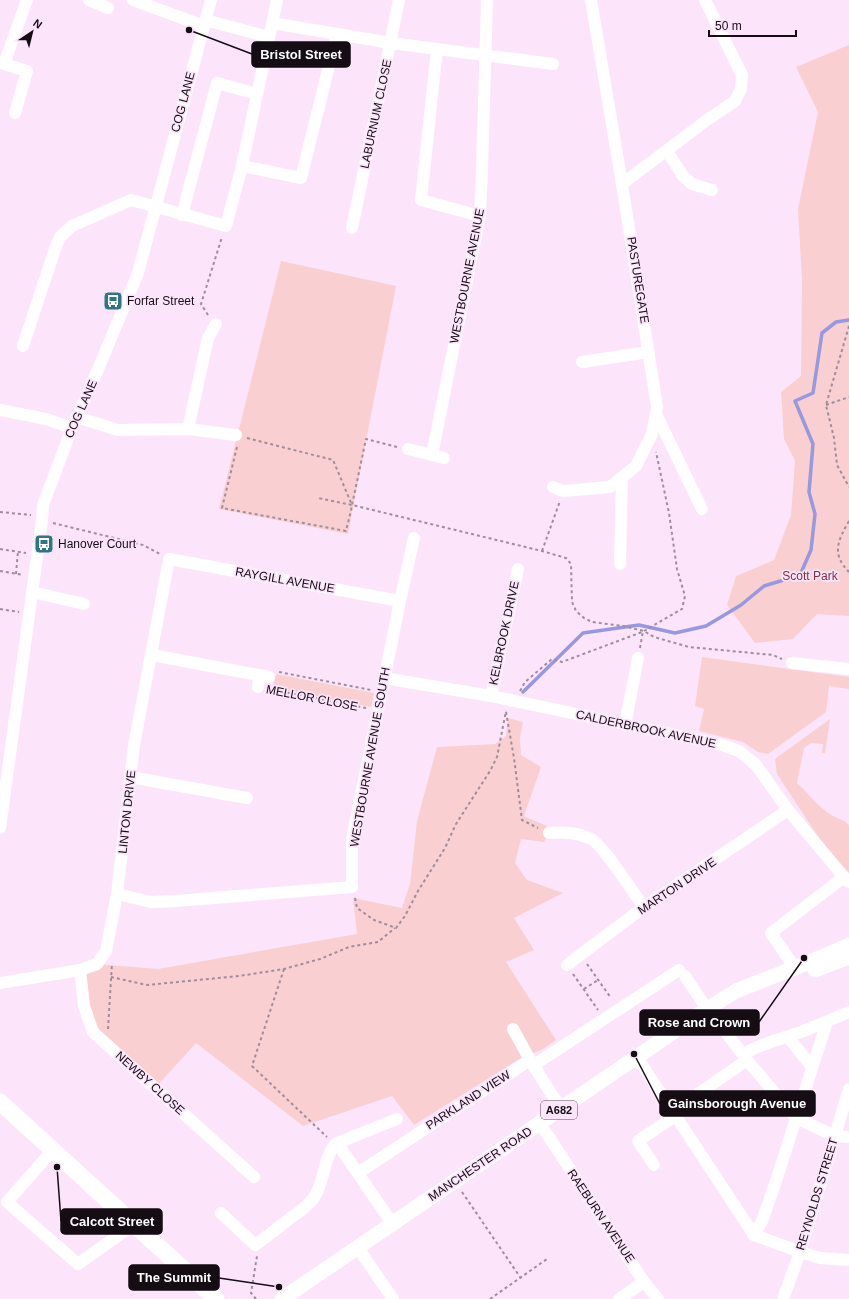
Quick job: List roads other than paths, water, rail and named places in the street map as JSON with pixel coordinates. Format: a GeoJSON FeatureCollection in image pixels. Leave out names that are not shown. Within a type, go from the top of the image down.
{"type":"FeatureCollection","features":[{"type":"Feature","properties":{"kind":"highway"},"geometry":{"type":"LineString","coordinates":[[0,1102],[133,1225],[216,1299]]}},
{"type":"Feature","properties":{"kind":"main road","name":"MANCHESTER ROAD"},"geometry":{"type":"LineString","coordinates":[[298,1299],[395,1227],[711,1013],[736,991],[849,945]]}},
{"type":"Feature","properties":{"kind":"main road","name":"MANCHESTER ROAD"},"geometry":{"type":"LineString","coordinates":[[711,1013],[738,1000],[849,957]]}},
{"type":"Feature","properties":{"kind":"main road","name":"MANCHESTER ROAD"},"geometry":{"type":"LineString","coordinates":[[395,1227],[460,1189],[485,1166]]}},
{"type":"Feature","properties":{"kind":"main road","name":"MANCHESTER ROAD"},"geometry":{"type":"LineString","coordinates":[[282,1299],[360,1252]]}},
{"type":"Feature","properties":{"kind":"street"},"geometry":{"type":"LineString","coordinates":[[15,113],[27,70],[4,64],[27,0]]}},
{"type":"Feature","properties":{"kind":"street"},"geometry":{"type":"LineString","coordinates":[[89,0],[108,8]]}},
{"type":"Feature","properties":{"kind":"street"},"geometry":{"type":"LineString","coordinates":[[133,0],[205,23],[269,37]]}},
{"type":"Feature","properties":{"kind":"street","name":"COG LANE"},"geometry":{"type":"LineString","coordinates":[[0,828],[1,806],[32,592],[43,504],[74,422],[99,367],[138,273],[211,0]]}},
{"type":"Feature","properties":{"kind":"street"},"geometry":{"type":"LineString","coordinates":[[23,346],[55,249],[60,238],[72,226],[131,200],[226,226],[242,166],[277,0]]}},
{"type":"Feature","properties":{"kind":"street","name":"LABURNUM CLOSE"},"geometry":{"type":"LineString","coordinates":[[352,228],[399,0]]}},
{"type":"Feature","properties":{"kind":"street","name":"WESTBOURNE AVENUE"},"geometry":{"type":"LineString","coordinates":[[432,455],[480,216],[487,0]]}},
{"type":"Feature","properties":{"kind":"street","name":"PASTUREGATE"},"geometry":{"type":"LineString","coordinates":[[558,489],[610,487],[622,478],[636,466],[652,434],[657,407],[591,0]]}},
{"type":"Feature","properties":{"kind":"street"},"geometry":{"type":"LineString","coordinates":[[622,184],[707,120],[735,101],[742,89],[742,75],[705,0]]}},
{"type":"Feature","properties":{"kind":"street"},"geometry":{"type":"LineString","coordinates":[[272,23],[391,43],[553,64]]}},
{"type":"Feature","properties":{"kind":"street"},"geometry":{"type":"LineString","coordinates":[[242,166],[301,178],[337,34]]}},
{"type":"Feature","properties":{"kind":"street"},"geometry":{"type":"LineString","coordinates":[[437,49],[421,200],[480,216]]}},
{"type":"Feature","properties":{"kind":"street"},"geometry":{"type":"LineString","coordinates":[[182,215],[217,83],[258,94]]}},
{"type":"Feature","properties":{"kind":"street"},"geometry":{"type":"LineString","coordinates":[[667,151],[683,176],[692,184],[712,190]]}},
{"type":"Feature","properties":{"kind":"street"},"geometry":{"type":"LineString","coordinates":[[188,429],[208,338],[216,324]]}},
{"type":"Feature","properties":{"kind":"street"},"geometry":{"type":"LineString","coordinates":[[582,362],[649,352]]}},
{"type":"Feature","properties":{"kind":"street"},"geometry":{"type":"LineString","coordinates":[[0,410],[118,430],[188,429],[238,436]]}},
{"type":"Feature","properties":{"kind":"street"},"geometry":{"type":"LineString","coordinates":[[656,414],[702,509]]}},
{"type":"Feature","properties":{"kind":"street"},"geometry":{"type":"LineString","coordinates":[[408,449],[444,458]]}},
{"type":"Feature","properties":{"kind":"street"},"geometry":{"type":"LineString","coordinates":[[620,564],[622,478]]}},
{"type":"Feature","properties":{"kind":"street","name":"WESTBOURNE AVENUE SOUTH"},"geometry":{"type":"LineString","coordinates":[[117,894],[151,902],[352,887],[352,839],[414,538]]}},
{"type":"Feature","properties":{"kind":"street","name":"RAYGILL AVENUE"},"geometry":{"type":"LineString","coordinates":[[169,559],[400,601]]}},
{"type":"Feature","properties":{"kind":"street","name":"LINTON DRIVE"},"geometry":{"type":"LineString","coordinates":[[80,970],[97,964],[106,951],[117,894],[134,745],[169,559]]}},
{"type":"Feature","properties":{"kind":"street","name":"KELBROOK DRIVE"},"geometry":{"type":"LineString","coordinates":[[491,696],[518,570]]}},
{"type":"Feature","properties":{"kind":"street"},"geometry":{"type":"LineString","coordinates":[[32,592],[84,604]]}},
{"type":"Feature","properties":{"kind":"street","name":"MELLOR CLOSE"},"geometry":{"type":"LineString","coordinates":[[152,655],[268,674],[258,687]]}},
{"type":"Feature","properties":{"kind":"street"},"geometry":{"type":"LineString","coordinates":[[625,725],[638,658]]}},
{"type":"Feature","properties":{"kind":"street"},"geometry":{"type":"LineString","coordinates":[[792,663],[849,669]]}},
{"type":"Feature","properties":{"kind":"street","name":"CALDERBROOK AVENUE"},"geometry":{"type":"LineString","coordinates":[[384,678],[491,696],[510,704],[719,744],[739,751],[756,765],[788,810],[846,880]]}},
{"type":"Feature","properties":{"kind":"street"},"geometry":{"type":"LineString","coordinates":[[130,777],[247,798]]}},
{"type":"Feature","properties":{"kind":"street","name":"MARTON DRIVE"},"geometry":{"type":"LineString","coordinates":[[567,965],[644,907],[788,810]]}},
{"type":"Feature","properties":{"kind":"street"},"geometry":{"type":"LineString","coordinates":[[549,833],[571,832],[592,839],[603,851],[644,907]]}},
{"type":"Feature","properties":{"kind":"street"},"geometry":{"type":"LineString","coordinates":[[795,968],[771,933],[846,880]]}},
{"type":"Feature","properties":{"kind":"street"},"geometry":{"type":"LineString","coordinates":[[0,983],[80,970]]}},
{"type":"Feature","properties":{"kind":"street","name":"NEWBY CLOSE"},"geometry":{"type":"LineString","coordinates":[[80,970],[84,1006],[93,1032],[254,1177]]}},
{"type":"Feature","properties":{"kind":"street","name":"PARKLAND VIEW"},"geometry":{"type":"LineString","coordinates":[[358,1173],[532,1063],[682,973],[711,1013]]}},
{"type":"Feature","properties":{"kind":"street"},"geometry":{"type":"LineString","coordinates":[[654,1165],[638,1141],[674,1114],[756,1047],[776,1039],[788,1037],[849,1012]]}},
{"type":"Feature","properties":{"kind":"street"},"geometry":{"type":"LineString","coordinates":[[711,1013],[745,1057],[796,1118],[835,1136],[849,1137]]}},
{"type":"Feature","properties":{"kind":"street"},"geometry":{"type":"LineString","coordinates":[[754,1235],[762,1221],[827,1022]]}},
{"type":"Feature","properties":{"kind":"street"},"geometry":{"type":"LineString","coordinates":[[513,1029],[532,1063],[564,1113]]}},
{"type":"Feature","properties":{"kind":"street"},"geometry":{"type":"LineString","coordinates":[[788,1037],[812,1067]]}},
{"type":"Feature","properties":{"kind":"street"},"geometry":{"type":"LineString","coordinates":[[639,1061],[754,1235],[820,1258],[849,1260]]}},
{"type":"Feature","properties":{"kind":"street","name":"REYNOLDS STREET"},"geometry":{"type":"LineString","coordinates":[[783,1299],[800,1252],[849,1089]]}},
{"type":"Feature","properties":{"kind":"street"},"geometry":{"type":"LineString","coordinates":[[221,1213],[258,1243],[315,1198],[330,1153],[336,1144],[397,1119]]}},
{"type":"Feature","properties":{"kind":"street","name":"RAEBURN AVENUE"},"geometry":{"type":"LineString","coordinates":[[542,1128],[644,1282],[658,1299]]}},
{"type":"Feature","properties":{"kind":"street"},"geometry":{"type":"LineString","coordinates":[[336,1144],[395,1227]]}},
{"type":"Feature","properties":{"kind":"street"},"geometry":{"type":"LineString","coordinates":[[52,1151],[7,1202],[78,1264],[133,1225]]}},
{"type":"Feature","properties":{"kind":"street"},"geometry":{"type":"LineString","coordinates":[[360,1252],[393,1299]]}},
{"type":"Feature","properties":{"kind":"street"},"geometry":{"type":"LineString","coordinates":[[619,1299],[644,1282]]}},
{"type":"Feature","properties":{"kind":"waterway"},"geometry":{"type":"LineString","coordinates":[[523,692],[583,633],[639,625],[675,633],[706,626],[741,605],[764,586],[800,575],[811,550],[815,514],[809,492],[813,444],[795,401],[813,393],[822,333],[836,322],[849,320]]}},
{"type":"Feature","properties":{"kind":"place","name":"Bristol Street"},"geometry":{"type":"Point","coordinates":[189,30]}},
{"type":"Feature","properties":{"kind":"place","name":"Forfar Street"},"geometry":{"type":"Point","coordinates":[113,301]}},
{"type":"Feature","properties":{"kind":"place","name":"Hanover Court"},"geometry":{"type":"Point","coordinates":[44,544]}},
{"type":"Feature","properties":{"kind":"place","name":"Rose and Crown"},"geometry":{"type":"Point","coordinates":[804,958]}},
{"type":"Feature","properties":{"kind":"place","name":"Gainsborough Avenue"},"geometry":{"type":"Point","coordinates":[634,1054]}},
{"type":"Feature","properties":{"kind":"place","name":"Calcott Street"},"geometry":{"type":"Point","coordinates":[57,1167]}},
{"type":"Feature","properties":{"kind":"place","name":"The Summit"},"geometry":{"type":"Point","coordinates":[279,1287]}},
{"type":"Feature","properties":{"kind":"park label","name":"Scott Park"},"geometry":{"type":"Point","coordinates":[810,576]}}]}
